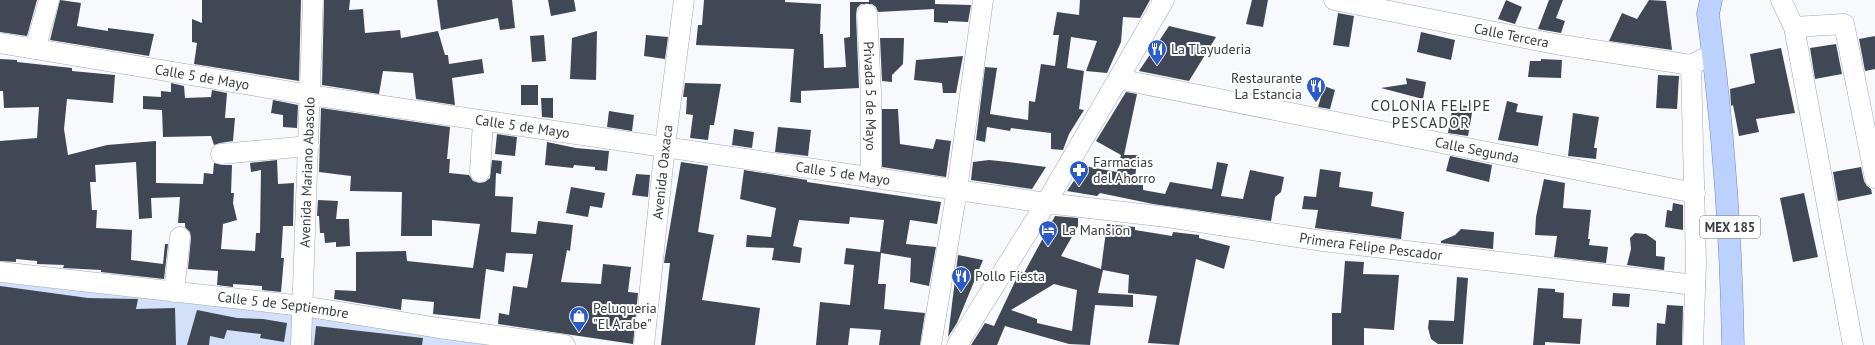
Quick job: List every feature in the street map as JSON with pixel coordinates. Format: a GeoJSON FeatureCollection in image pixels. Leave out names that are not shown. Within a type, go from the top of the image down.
{"type":"FeatureCollection","features":[{"type":"Feature","properties":{"kind":"main road","name":"MEX 185"},"geometry":{"type":"LineString","coordinates":[[1706,5],[1714,54],[1720,110],[1730,234],[1733,345]]}},
{"type":"Feature","properties":{"kind":"street"},"geometry":{"type":"LineString","coordinates":[[35,49],[49,0]]}},
{"type":"Feature","properties":{"kind":"street","name":"Avenida Mariano Abasolo"},"geometry":{"type":"LineString","coordinates":[[301,345],[313,0]]}},
{"type":"Feature","properties":{"kind":"street","name":"Avenida Oaxaca"},"geometry":{"type":"LineString","coordinates":[[644,345],[665,146],[684,0]]}},
{"type":"Feature","properties":{"kind":"street"},"geometry":{"type":"LineString","coordinates":[[931,345],[957,190],[983,0]]}},
{"type":"Feature","properties":{"kind":"street"},"geometry":{"type":"LineString","coordinates":[[957,345],[1046,203],[1164,0]]}},
{"type":"Feature","properties":{"kind":"street","name":"Calle Tercera"},"geometry":{"type":"LineString","coordinates":[[1334,0],[1555,44],[1691,65]]}},
{"type":"Feature","properties":{"kind":"street"},"geometry":{"type":"LineString","coordinates":[[1781,0],[1794,27],[1853,345]]}},
{"type":"Feature","properties":{"kind":"street","name":"Privada 5 de Mayo"},"geometry":{"type":"LineString","coordinates":[[867,14],[871,92],[871,178]]}},
{"type":"Feature","properties":{"kind":"street"},"geometry":{"type":"LineString","coordinates":[[1794,27],[1844,24],[1875,178]]}},
{"type":"Feature","properties":{"kind":"street","name":"Calle 5 de Mayo"},"geometry":{"type":"LineString","coordinates":[[0,43],[310,95],[1046,203]]}},
{"type":"Feature","properties":{"kind":"street"},"geometry":{"type":"LineString","coordinates":[[1693,345],[1695,285],[1695,194],[1691,65],[1714,54]]}},
{"type":"Feature","properties":{"kind":"street","name":"Calle Segunda"},"geometry":{"type":"LineString","coordinates":[[1118,79],[1695,194]]}},
{"type":"Feature","properties":{"kind":"street"},"geometry":{"type":"LineString","coordinates":[[480,172],[483,121]]}},
{"type":"Feature","properties":{"kind":"street"},"geometry":{"type":"LineString","coordinates":[[221,154],[309,146]]}},
{"type":"Feature","properties":{"kind":"street","name":"Primera Felipe Pescador"},"geometry":{"type":"LineString","coordinates":[[1046,203],[1167,217],[1323,241],[1695,285]]}},
{"type":"Feature","properties":{"kind":"street"},"geometry":{"type":"LineString","coordinates":[[174,292],[180,237]]}},
{"type":"Feature","properties":{"kind":"street","name":"Calle 5 de Septiembre"},"geometry":{"type":"LineString","coordinates":[[0,272],[303,306],[439,328],[565,345]]}},
{"type":"Feature","properties":{"kind":"shaded area"},"geometry":{"type":"Polygon","coordinates":[[[0,272],[570,345],[0,345],[0,272]]]}},
{"type":"Feature","properties":{"kind":"building"},"geometry":{"type":"Polygon","coordinates":[[[0,0],[37,0],[27,36],[0,32],[0,0]]]}},
{"type":"Feature","properties":{"kind":"building"},"geometry":{"type":"Polygon","coordinates":[[[60,0],[81,3],[77,26],[108,31],[108,28],[154,34],[149,56],[50,40],[60,0]]]}},
{"type":"Feature","properties":{"kind":"building"},"geometry":{"type":"Polygon","coordinates":[[[202,0],[301,0],[299,81],[194,64],[197,43],[192,42],[192,19],[202,23],[202,0]]]}},
{"type":"Feature","properties":{"kind":"building"},"geometry":{"type":"Polygon","coordinates":[[[324,0],[350,0],[349,10],[363,9],[365,33],[400,30],[401,38],[438,31],[445,55],[448,55],[449,64],[482,59],[484,73],[452,78],[455,105],[416,99],[413,73],[383,71],[379,94],[322,85],[324,0]]]}},
{"type":"Feature","properties":{"kind":"building"},"geometry":{"type":"Polygon","coordinates":[[[437,0],[512,0],[515,28],[500,30],[498,18],[441,30],[437,0]]]}},
{"type":"Feature","properties":{"kind":"building"},"geometry":{"type":"Polygon","coordinates":[[[548,0],[574,0],[576,11],[551,16],[548,0]]]}},
{"type":"Feature","properties":{"kind":"building"},"geometry":{"type":"Polygon","coordinates":[[[704,0],[785,0],[785,2],[821,4],[820,34],[823,34],[824,68],[846,67],[844,38],[850,37],[850,2],[869,2],[869,0],[935,0],[935,4],[971,5],[968,22],[948,21],[948,23],[934,22],[934,9],[878,12],[876,7],[872,4],[861,4],[857,8],[856,15],[859,88],[801,91],[801,103],[790,102],[794,49],[696,45],[698,25],[702,25],[704,0]]]}},
{"type":"Feature","properties":{"kind":"building"},"geometry":{"type":"Polygon","coordinates":[[[1080,0],[1150,0],[1140,18],[1123,17],[1121,42],[1107,73],[1086,71],[1097,41],[1071,37],[1067,68],[1084,71],[1079,109],[1084,110],[1069,134],[1063,150],[1051,149],[1051,133],[1011,128],[1010,131],[987,127],[985,142],[976,140],[985,67],[997,68],[990,114],[1028,120],[1029,101],[1035,102],[1041,64],[1055,66],[1059,35],[1053,35],[1057,12],[1079,15],[1080,0]]]}},
{"type":"Feature","properties":{"kind":"building"},"geometry":{"type":"Polygon","coordinates":[[[1252,0],[1268,0],[1263,27],[1246,24],[1252,0]]]}},
{"type":"Feature","properties":{"kind":"building"},"geometry":{"type":"Polygon","coordinates":[[[1506,0],[1522,7],[1515,24],[1498,19],[1506,0]]]}},
{"type":"Feature","properties":{"kind":"building"},"geometry":{"type":"Polygon","coordinates":[[[1549,0],[1563,0],[1556,18],[1565,21],[1561,33],[1538,29],[1549,0]]]}},
{"type":"Feature","properties":{"kind":"building"},"geometry":{"type":"Polygon","coordinates":[[[1649,0],[1666,1],[1672,50],[1609,41],[1622,13],[1637,19],[1649,0]]]}},
{"type":"Feature","properties":{"kind":"building"},"geometry":{"type":"Polygon","coordinates":[[[1338,13],[1354,16],[1349,47],[1333,45],[1338,13]]]}},
{"type":"Feature","properties":{"kind":"building"},"geometry":{"type":"Polygon","coordinates":[[[1169,26],[1216,37],[1189,81],[1139,71],[1169,26]]]}},
{"type":"Feature","properties":{"kind":"building"},"geometry":{"type":"Polygon","coordinates":[[[597,31],[596,80],[570,79],[572,38],[597,31]]]}},
{"type":"Feature","properties":{"kind":"building"},"geometry":{"type":"Polygon","coordinates":[[[1421,32],[1455,40],[1451,60],[1417,52],[1421,32]]]}},
{"type":"Feature","properties":{"kind":"building"},"geometry":{"type":"Polygon","coordinates":[[[544,35],[546,61],[532,62],[530,36],[544,35]]]}},
{"type":"Feature","properties":{"kind":"building"},"geometry":{"type":"Polygon","coordinates":[[[646,35],[668,37],[665,59],[644,56],[646,35]]]}},
{"type":"Feature","properties":{"kind":"building"},"geometry":{"type":"Polygon","coordinates":[[[1875,36],[1875,69],[1865,71],[1859,39],[1875,36]]]}},
{"type":"Feature","properties":{"kind":"building"},"geometry":{"type":"Polygon","coordinates":[[[880,38],[904,38],[903,64],[892,75],[892,82],[882,81],[880,38]]]}},
{"type":"Feature","properties":{"kind":"building"},"geometry":{"type":"Polygon","coordinates":[[[1836,44],[1842,74],[1815,79],[1810,48],[1836,44]]]}},
{"type":"Feature","properties":{"kind":"building"},"geometry":{"type":"Polygon","coordinates":[[[1781,48],[1795,113],[1756,119],[1759,132],[1739,136],[1733,105],[1731,106],[1730,89],[1755,83],[1750,54],[1781,48]]]}},
{"type":"Feature","properties":{"kind":"building"},"geometry":{"type":"Polygon","coordinates":[[[963,56],[956,93],[943,93],[942,83],[914,80],[916,60],[963,56]]]}},
{"type":"Feature","properties":{"kind":"building"},"geometry":{"type":"Polygon","coordinates":[[[0,59],[72,68],[72,71],[115,75],[113,103],[67,99],[64,129],[68,155],[107,145],[156,141],[156,183],[203,184],[204,173],[213,174],[214,163],[232,165],[231,193],[234,193],[233,203],[237,220],[223,224],[221,249],[255,251],[256,233],[260,233],[261,170],[251,172],[250,163],[277,160],[278,184],[294,183],[293,226],[283,226],[281,258],[284,258],[281,292],[262,290],[262,286],[233,284],[233,287],[217,285],[218,271],[188,269],[191,238],[190,232],[185,227],[185,223],[178,223],[180,197],[151,198],[152,218],[139,219],[136,162],[95,165],[96,182],[90,182],[92,210],[97,210],[96,228],[132,230],[131,260],[163,264],[165,244],[168,244],[164,279],[101,272],[101,270],[63,268],[64,265],[37,264],[37,261],[16,259],[16,262],[0,261],[0,141],[37,138],[39,107],[4,108],[3,91],[0,91],[0,59]]]}},
{"type":"Feature","properties":{"kind":"building"},"geometry":{"type":"Polygon","coordinates":[[[1541,59],[1562,60],[1561,78],[1528,77],[1530,61],[1541,61],[1541,59]]]}},
{"type":"Feature","properties":{"kind":"building"},"geometry":{"type":"Polygon","coordinates":[[[1658,75],[1679,76],[1677,109],[1656,108],[1658,75]]]}},
{"type":"Feature","properties":{"kind":"building"},"geometry":{"type":"Polygon","coordinates":[[[1406,78],[1426,82],[1423,99],[1381,88],[1407,84],[1406,78]]]}},
{"type":"Feature","properties":{"kind":"building"},"geometry":{"type":"Polygon","coordinates":[[[171,83],[184,86],[185,98],[211,97],[212,90],[227,93],[225,118],[235,118],[233,141],[214,145],[211,136],[163,137],[162,110],[143,109],[143,96],[161,97],[161,91],[171,92],[171,83]]]}},
{"type":"Feature","properties":{"kind":"building"},"geometry":{"type":"Polygon","coordinates":[[[685,83],[721,84],[714,125],[710,125],[708,140],[690,138],[693,115],[686,114],[687,97],[683,97],[685,83]]]}},
{"type":"Feature","properties":{"kind":"building"},"geometry":{"type":"Polygon","coordinates":[[[521,85],[538,85],[538,105],[521,105],[521,85]]]}},
{"type":"Feature","properties":{"kind":"building"},"geometry":{"type":"Polygon","coordinates":[[[1324,86],[1335,90],[1330,109],[1318,107],[1324,86]]]}},
{"type":"Feature","properties":{"kind":"building"},"geometry":{"type":"Polygon","coordinates":[[[1126,92],[1137,94],[1124,155],[1138,155],[1134,184],[1143,185],[1143,190],[1165,194],[1170,182],[1212,189],[1217,162],[1228,164],[1221,196],[1243,199],[1250,170],[1284,177],[1281,192],[1275,197],[1271,221],[1153,204],[1100,193],[1097,196],[1067,191],[1084,166],[1117,172],[1121,155],[1096,141],[1126,92]]]}},
{"type":"Feature","properties":{"kind":"building"},"geometry":{"type":"Polygon","coordinates":[[[541,98],[553,98],[553,118],[542,117],[541,98]]]}},
{"type":"Feature","properties":{"kind":"building"},"geometry":{"type":"Polygon","coordinates":[[[273,100],[298,105],[297,128],[283,127],[283,115],[271,113],[273,100]]]}},
{"type":"Feature","properties":{"kind":"building"},"geometry":{"type":"Polygon","coordinates":[[[1507,101],[1518,104],[1516,112],[1543,116],[1538,146],[1498,140],[1507,101]]]}},
{"type":"Feature","properties":{"kind":"building"},"geometry":{"type":"Polygon","coordinates":[[[1453,104],[1473,107],[1468,136],[1448,133],[1453,104]]]}},
{"type":"Feature","properties":{"kind":"building"},"geometry":{"type":"Polygon","coordinates":[[[321,108],[450,127],[447,159],[450,159],[449,173],[469,175],[473,181],[479,183],[485,182],[490,178],[492,160],[502,161],[501,174],[496,173],[495,196],[513,197],[511,232],[536,234],[538,221],[573,225],[570,251],[567,250],[561,282],[601,284],[603,264],[631,267],[628,292],[638,293],[633,344],[498,324],[499,313],[509,315],[513,286],[527,288],[533,254],[506,253],[504,272],[486,269],[480,319],[433,314],[434,302],[402,299],[401,310],[334,299],[335,290],[356,291],[356,252],[406,251],[407,261],[473,268],[480,224],[432,220],[432,236],[401,236],[402,192],[350,191],[351,176],[319,172],[321,108]]]}},
{"type":"Feature","properties":{"kind":"building"},"geometry":{"type":"Polygon","coordinates":[[[882,109],[898,109],[900,144],[933,149],[936,139],[951,141],[946,177],[882,167],[882,109]]]}},
{"type":"Feature","properties":{"kind":"building"},"geometry":{"type":"Polygon","coordinates":[[[609,111],[634,115],[632,131],[607,127],[609,111]]]}},
{"type":"Feature","properties":{"kind":"building"},"geometry":{"type":"Polygon","coordinates":[[[1573,113],[1599,117],[1594,148],[1597,148],[1596,159],[1568,156],[1573,113]]]}},
{"type":"Feature","properties":{"kind":"building"},"geometry":{"type":"Polygon","coordinates":[[[778,127],[811,130],[808,156],[775,152],[778,127]]]}},
{"type":"Feature","properties":{"kind":"building"},"geometry":{"type":"Polygon","coordinates":[[[734,129],[754,132],[752,148],[732,145],[734,129]]]}},
{"type":"Feature","properties":{"kind":"building"},"geometry":{"type":"Polygon","coordinates":[[[497,134],[517,137],[515,156],[495,154],[497,134]]]}},
{"type":"Feature","properties":{"kind":"building"},"geometry":{"type":"Polygon","coordinates":[[[547,142],[576,148],[609,151],[607,171],[595,170],[595,167],[574,165],[573,168],[545,165],[547,142]]]}},
{"type":"Feature","properties":{"kind":"building"},"geometry":{"type":"Polygon","coordinates":[[[1450,156],[1492,165],[1489,182],[1446,171],[1450,156]]]}},
{"type":"Feature","properties":{"kind":"building"},"geometry":{"type":"Polygon","coordinates":[[[989,160],[1046,167],[1032,189],[971,180],[973,162],[989,160]]]}},
{"type":"Feature","properties":{"kind":"building"},"geometry":{"type":"Polygon","coordinates":[[[681,162],[708,166],[698,232],[714,235],[702,300],[760,308],[755,345],[661,345],[670,263],[664,263],[681,162]]]}},
{"type":"Feature","properties":{"kind":"building"},"geometry":{"type":"Polygon","coordinates":[[[1861,167],[1864,181],[1871,189],[1872,194],[1838,201],[1833,172],[1861,167]]]}},
{"type":"Feature","properties":{"kind":"building"},"geometry":{"type":"Polygon","coordinates":[[[1320,169],[1341,172],[1339,187],[1373,192],[1371,206],[1404,212],[1401,239],[1315,228],[1318,210],[1302,209],[1304,196],[1316,197],[1320,169]]]}},
{"type":"Feature","properties":{"kind":"building"},"geometry":{"type":"Polygon","coordinates":[[[744,170],[807,180],[807,182],[941,202],[937,224],[910,220],[906,244],[936,247],[929,286],[910,282],[911,258],[881,253],[878,284],[886,284],[884,309],[925,313],[920,345],[879,345],[881,330],[850,328],[848,345],[816,345],[820,302],[850,305],[854,265],[844,264],[846,248],[880,252],[884,220],[850,217],[849,224],[799,220],[793,246],[802,248],[800,263],[772,260],[774,248],[746,247],[747,235],[771,237],[776,208],[740,199],[744,170]]]}},
{"type":"Feature","properties":{"kind":"building"},"geometry":{"type":"Polygon","coordinates":[[[636,174],[650,175],[648,197],[632,195],[636,174]]]}},
{"type":"Feature","properties":{"kind":"building"},"geometry":{"type":"Polygon","coordinates":[[[1544,179],[1565,183],[1563,208],[1591,210],[1588,239],[1590,239],[1589,245],[1608,247],[1606,263],[1554,257],[1557,236],[1535,235],[1536,217],[1544,179]]]}},
{"type":"Feature","properties":{"kind":"building"},"geometry":{"type":"Polygon","coordinates":[[[571,187],[605,193],[602,208],[590,206],[588,217],[566,213],[571,187]]]}},
{"type":"Feature","properties":{"kind":"building"},"geometry":{"type":"Polygon","coordinates":[[[1804,193],[1818,257],[1793,262],[1780,198],[1804,193]]]}},
{"type":"Feature","properties":{"kind":"building"},"geometry":{"type":"Polygon","coordinates":[[[318,200],[338,201],[336,219],[349,219],[350,246],[336,247],[336,242],[325,243],[324,233],[320,233],[319,216],[317,216],[318,200]]]}},
{"type":"Feature","properties":{"kind":"building"},"geometry":{"type":"Polygon","coordinates":[[[1673,203],[1683,205],[1683,230],[1665,227],[1667,210],[1672,211],[1673,203]]]}},
{"type":"Feature","properties":{"kind":"building"},"geometry":{"type":"Polygon","coordinates":[[[1055,216],[1078,218],[1078,226],[1061,256],[1101,269],[1107,224],[1135,227],[1135,230],[1172,236],[1173,232],[1199,235],[1199,238],[1230,246],[1224,269],[1196,259],[1179,345],[1148,343],[1157,296],[1128,293],[1129,275],[1103,270],[1098,293],[1133,295],[1133,307],[1095,305],[1090,345],[1069,344],[1005,326],[997,345],[971,345],[985,323],[994,326],[1020,271],[1024,273],[1055,216]],[[1054,284],[1011,310],[1037,319],[1037,323],[1072,331],[1077,290],[1054,284]]]}},
{"type":"Feature","properties":{"kind":"building"},"geometry":{"type":"Polygon","coordinates":[[[1461,229],[1494,232],[1493,249],[1441,243],[1441,241],[1455,235],[1461,229]]]}},
{"type":"Feature","properties":{"kind":"building"},"geometry":{"type":"Polygon","coordinates":[[[1635,233],[1646,234],[1656,241],[1656,256],[1665,257],[1664,270],[1627,265],[1631,249],[1630,238],[1635,233]]]}},
{"type":"Feature","properties":{"kind":"building"},"geometry":{"type":"Polygon","coordinates":[[[958,255],[983,260],[957,323],[948,337],[958,255]]]}},
{"type":"Feature","properties":{"kind":"building"},"geometry":{"type":"Polygon","coordinates":[[[1345,261],[1364,262],[1363,274],[1399,275],[1394,330],[1364,328],[1364,345],[1332,345],[1332,313],[1341,313],[1345,261]]]}},
{"type":"Feature","properties":{"kind":"building"},"geometry":{"type":"Polygon","coordinates":[[[1457,277],[1468,278],[1463,344],[1438,344],[1431,339],[1428,328],[1429,320],[1454,321],[1457,277]]]}},
{"type":"Feature","properties":{"kind":"building"},"geometry":{"type":"Polygon","coordinates":[[[0,286],[88,298],[138,299],[136,309],[175,308],[176,345],[0,345],[0,286]]]}},
{"type":"Feature","properties":{"kind":"building"},"geometry":{"type":"Polygon","coordinates":[[[1538,288],[1555,289],[1555,292],[1564,293],[1563,318],[1582,319],[1580,344],[1545,342],[1545,345],[1533,345],[1538,288]]]}},
{"type":"Feature","properties":{"kind":"building"},"geometry":{"type":"Polygon","coordinates":[[[1613,293],[1630,294],[1629,307],[1612,306],[1613,293]]]}},
{"type":"Feature","properties":{"kind":"building"},"geometry":{"type":"Polygon","coordinates":[[[1667,305],[1683,306],[1682,345],[1656,345],[1657,323],[1665,324],[1667,305]]]}},
{"type":"Feature","properties":{"kind":"building"},"geometry":{"type":"Polygon","coordinates":[[[197,310],[237,318],[263,319],[287,323],[284,342],[260,338],[261,334],[227,330],[224,339],[210,336],[209,345],[187,345],[197,310]]]}},
{"type":"Feature","properties":{"kind":"building"},"geometry":{"type":"Polygon","coordinates":[[[316,326],[423,338],[422,345],[314,345],[316,326]]]}},
{"type":"Feature","properties":{"kind":"place","name":"La Tlayuderia"},"geometry":{"type":"Point","coordinates":[1157,66]}},
{"type":"Feature","properties":{"kind":"place","name":"Restaurante La Estancia"},"geometry":{"type":"Point","coordinates":[1316,103]}},
{"type":"Feature","properties":{"kind":"place","name":"Farmacias del Ahorro"},"geometry":{"type":"Point","coordinates":[1079,187]}},
{"type":"Feature","properties":{"kind":"place","name":"La Mansion"},"geometry":{"type":"Point","coordinates":[1048,247]}},
{"type":"Feature","properties":{"kind":"place","name":"Pollo Fiesta"},"geometry":{"type":"Point","coordinates":[961,293]}},
{"type":"Feature","properties":{"kind":"place","name":"Peluqueria \"El Arabe\""},"geometry":{"type":"Point","coordinates":[579,333]}},
{"type":"Feature","properties":{"kind":"district","name":"COLONIA FELIPE PESCADOR"},"geometry":{"type":"Point","coordinates":[1431,114]}}]}
